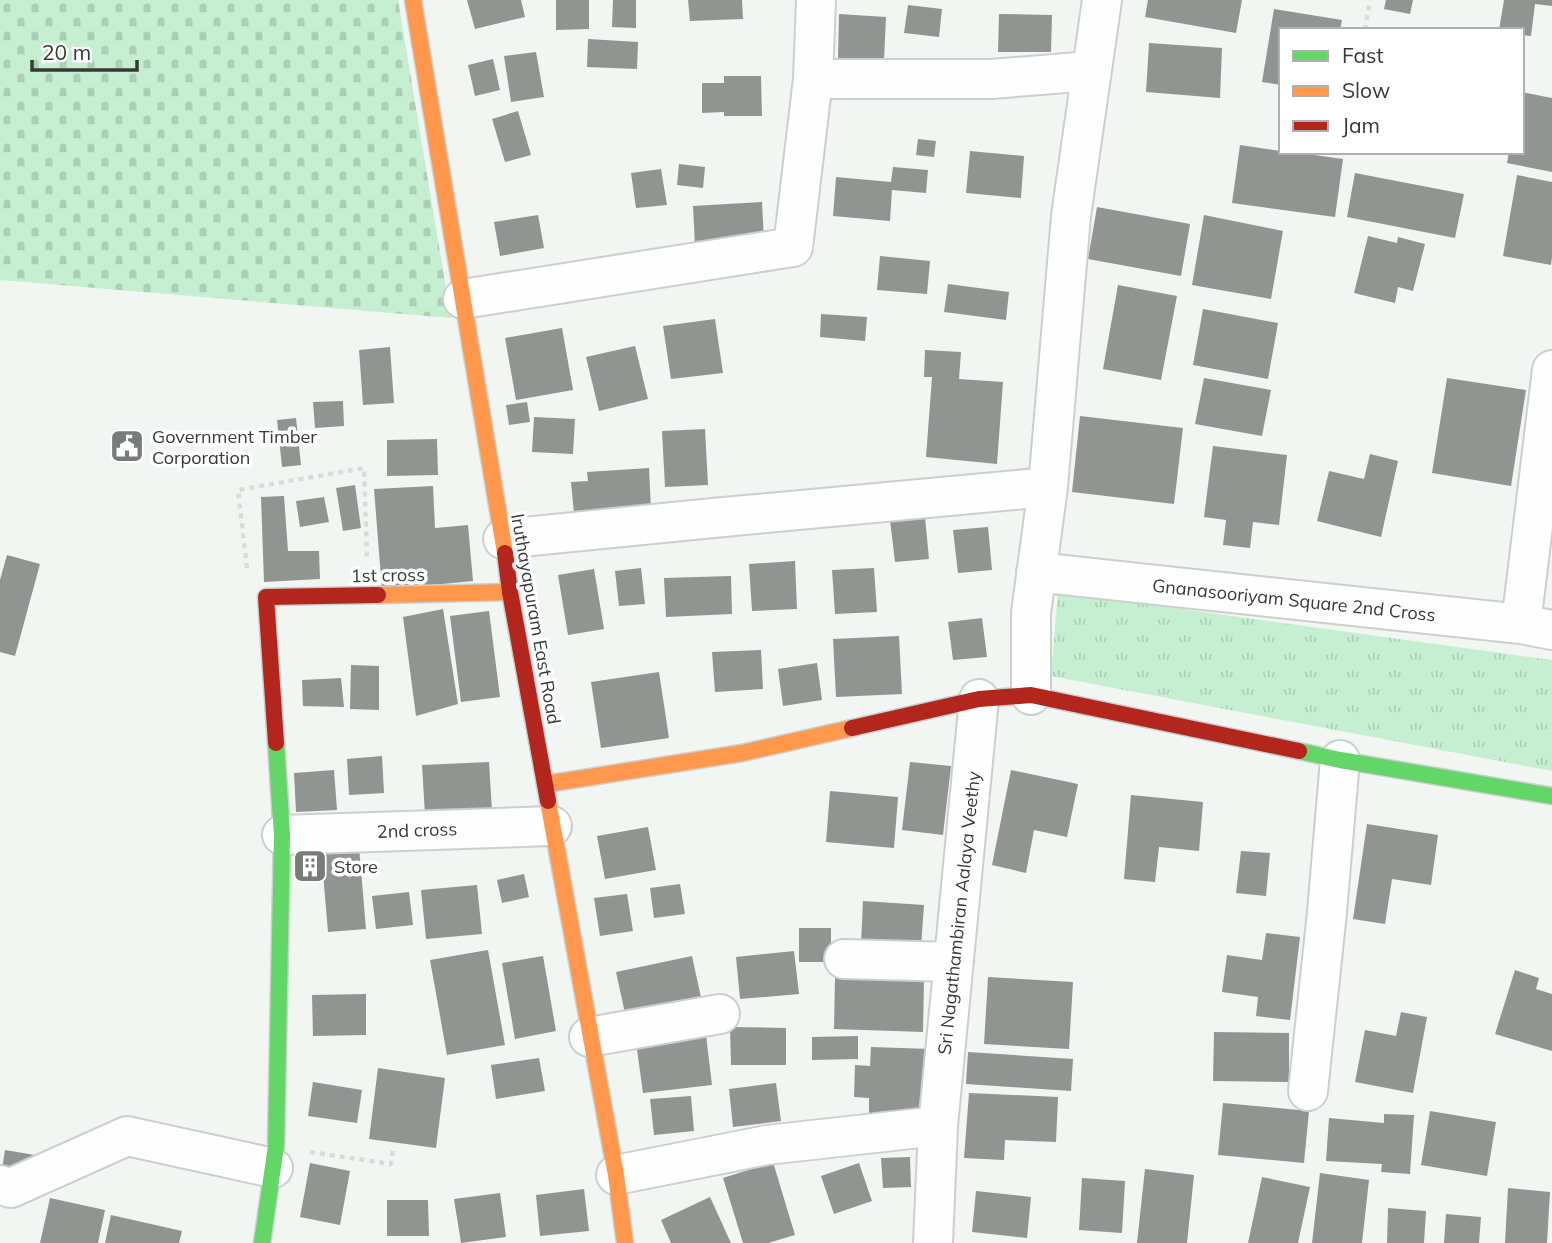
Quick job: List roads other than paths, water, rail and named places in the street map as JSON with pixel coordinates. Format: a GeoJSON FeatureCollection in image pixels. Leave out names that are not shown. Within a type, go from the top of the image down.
{"type":"FeatureCollection","features":[{"type":"Feature","properties":{"kind":"street","name":"Iruthayapuram East Road"},"geometry":{"type":"LineString","coordinates":[[413,0],[510,592],[616,1175],[625,1243]]}},
{"type":"Feature","properties":{"kind":"street"},"geometry":{"type":"LineString","coordinates":[[463,299],[793,247],[813,79],[816,0]]}},
{"type":"Feature","properties":{"kind":"street"},"geometry":{"type":"LineString","coordinates":[[1031,695],[1031,613],[1048,487],[1071,216],[1102,0]]}},
{"type":"Feature","properties":{"kind":"street"},"geometry":{"type":"LineString","coordinates":[[813,79],[991,79],[1091,71]]}},
{"type":"Feature","properties":{"kind":"street"},"geometry":{"type":"LineString","coordinates":[[1537,627],[1552,370]]}},
{"type":"Feature","properties":{"kind":"street"},"geometry":{"type":"LineString","coordinates":[[503,539],[1048,487]]}},
{"type":"Feature","properties":{"kind":"street","name":"Gnanasooriyam Square 2nd Cross"},"geometry":{"type":"LineString","coordinates":[[1036,572],[1537,627]]}},
{"type":"Feature","properties":{"kind":"street","name":"1st cross"},"geometry":{"type":"LineString","coordinates":[[282,835],[266,597],[510,592]]}},
{"type":"Feature","properties":{"kind":"street"},"geometry":{"type":"LineString","coordinates":[[546,784],[742,753],[979,699],[1031,695],[1339,760],[1552,796]]}},
{"type":"Feature","properties":{"kind":"street","name":"Sri Nagathambiran Aalaya Veethy"},"geometry":{"type":"LineString","coordinates":[[933,1243],[938,1126],[979,699]]}},
{"type":"Feature","properties":{"kind":"street"},"geometry":{"type":"LineString","coordinates":[[1308,1091],[1327,912],[1339,760]]}},
{"type":"Feature","properties":{"kind":"street","name":"2nd cross"},"geometry":{"type":"LineString","coordinates":[[282,835],[552,826]]}},
{"type":"Feature","properties":{"kind":"street"},"geometry":{"type":"LineString","coordinates":[[262,1243],[275,1157],[282,835]]}},
{"type":"Feature","properties":{"kind":"street"},"geometry":{"type":"LineString","coordinates":[[844,959],[954,962]]}},
{"type":"Feature","properties":{"kind":"street"},"geometry":{"type":"LineString","coordinates":[[589,1037],[720,1014]]}},
{"type":"Feature","properties":{"kind":"street"},"geometry":{"type":"LineString","coordinates":[[616,1175],[767,1144],[938,1126]]}},
{"type":"Feature","properties":{"kind":"street"},"geometry":{"type":"LineString","coordinates":[[0,1185],[11,1188],[127,1136],[275,1157]]}},
{"type":"Feature","properties":{"kind":"place","name":"Government Timber Corporation"},"geometry":{"type":"Point","coordinates":[127,446]}},
{"type":"Feature","properties":{"kind":"place","name":"Store"},"geometry":{"type":"Point","coordinates":[310,866]}}]}
